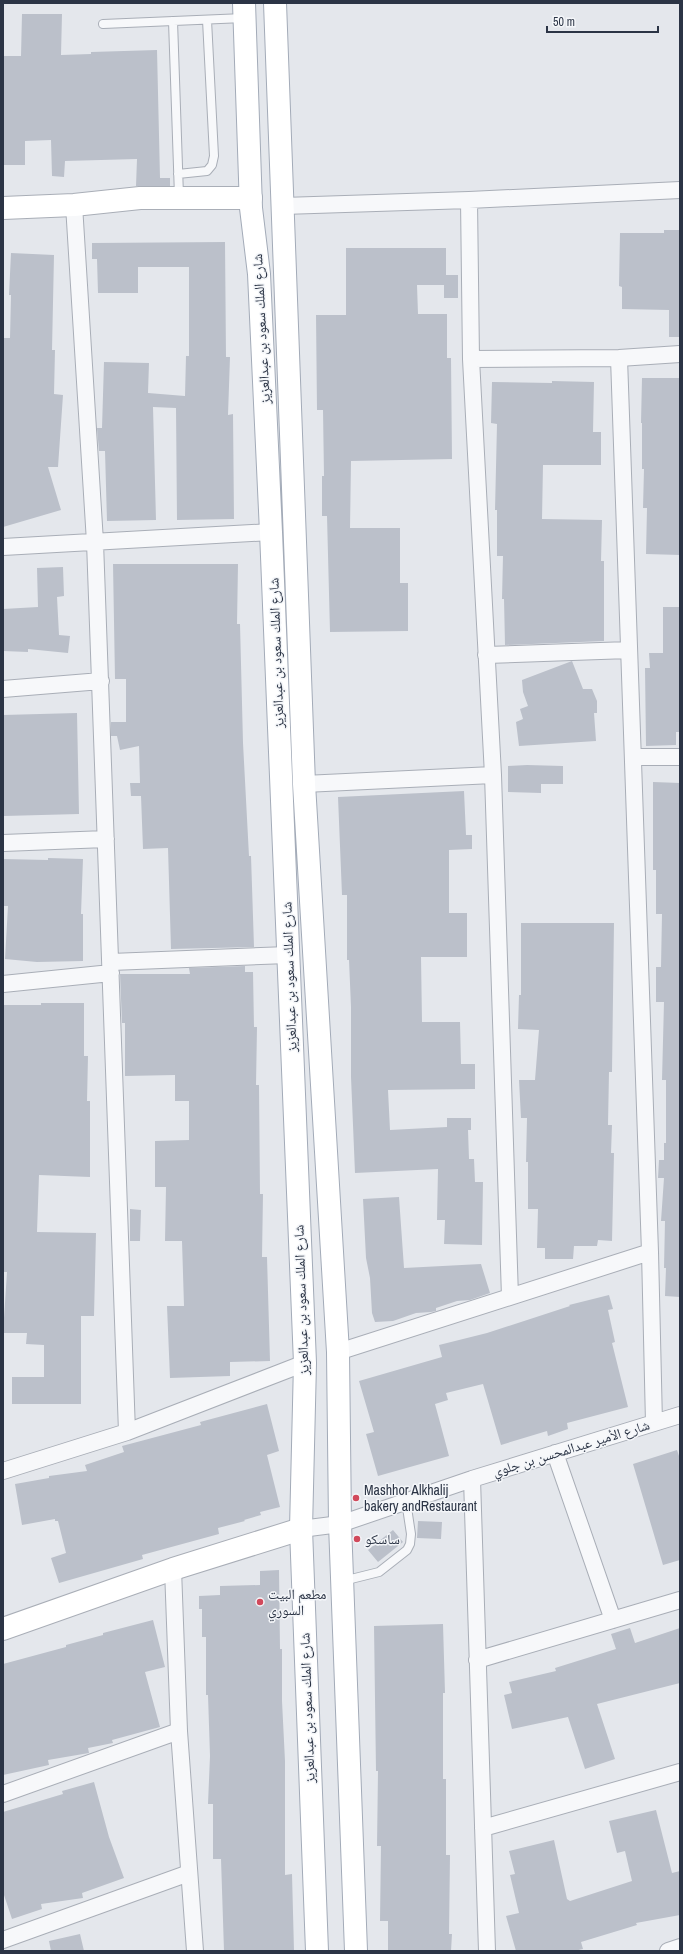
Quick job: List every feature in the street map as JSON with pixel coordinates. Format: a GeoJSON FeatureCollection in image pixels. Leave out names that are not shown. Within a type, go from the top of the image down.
{"type":"FeatureCollection","features":[{"type":"Feature","properties":{"kind":"main road","name":"شارع الملك سعود بن عبدالعزيز"},"geometry":{"type":"LineString","coordinates":[[279,7],[283,206],[304,784],[338,1352],[340,1524],[356,1951]]}},
{"type":"Feature","properties":{"kind":"main road","name":"شارع الملك سعود بن عبدالعزيز"},"geometry":{"type":"LineString","coordinates":[[249,8],[251,203],[259,274],[305,1363],[300,1529],[317,1951]]}},
{"type":"Feature","properties":{"kind":"main road"},"geometry":{"type":"LineString","coordinates":[[249,8],[260,101],[259,274]]}},
{"type":"Feature","properties":{"kind":"main road"},"geometry":{"type":"LineString","coordinates":[[3,208],[74,205],[140,198],[179,198],[251,203]]}},
{"type":"Feature","properties":{"kind":"main road"},"geometry":{"type":"LineString","coordinates":[[74,205],[142,210],[251,203]]}},
{"type":"Feature","properties":{"kind":"main road"},"geometry":{"type":"LineString","coordinates":[[3,1629],[173,1569],[300,1529]]}},
{"type":"Feature","properties":{"kind":"street"},"geometry":{"type":"LineString","coordinates":[[283,206],[469,200],[680,190]]}},
{"type":"Feature","properties":{"kind":"street"},"geometry":{"type":"LineString","coordinates":[[469,200],[471,359],[493,775],[510,1297]]}},
{"type":"Feature","properties":{"kind":"street"},"geometry":{"type":"LineString","coordinates":[[74,205],[95,542],[127,1432]]}},
{"type":"Feature","properties":{"kind":"street"},"geometry":{"type":"LineString","coordinates":[[471,359],[619,358],[680,354]]}},
{"type":"Feature","properties":{"kind":"street"},"geometry":{"type":"LineString","coordinates":[[619,358],[650,1252],[654,1423]]}},
{"type":"Feature","properties":{"kind":"street"},"geometry":{"type":"LineString","coordinates":[[3,547],[271,532]]}},
{"type":"Feature","properties":{"kind":"street"},"geometry":{"type":"LineString","coordinates":[[486,655],[629,650]]}},
{"type":"Feature","properties":{"kind":"street"},"geometry":{"type":"LineString","coordinates":[[3,689],[101,682]]}},
{"type":"Feature","properties":{"kind":"street"},"geometry":{"type":"LineString","coordinates":[[633,757],[680,757]]}},
{"type":"Feature","properties":{"kind":"street"},"geometry":{"type":"LineString","coordinates":[[304,784],[493,775]]}},
{"type":"Feature","properties":{"kind":"street"},"geometry":{"type":"LineString","coordinates":[[3,843],[106,839]]}},
{"type":"Feature","properties":{"kind":"street"},"geometry":{"type":"LineString","coordinates":[[3,984],[111,968],[288,955]]}},
{"type":"Feature","properties":{"kind":"street"},"geometry":{"type":"LineString","coordinates":[[338,1352],[650,1252]]}},
{"type":"Feature","properties":{"kind":"street"},"geometry":{"type":"LineString","coordinates":[[3,1471],[127,1432],[305,1363]]}},
{"type":"Feature","properties":{"kind":"street","name":"شارع الأمير عبدالمحسن بن جلوي"},"geometry":{"type":"LineString","coordinates":[[300,1529],[340,1524],[472,1479],[680,1415]]}},
{"type":"Feature","properties":{"kind":"street"},"geometry":{"type":"LineString","coordinates":[[555,1453],[613,1620]]}},
{"type":"Feature","properties":{"kind":"street"},"geometry":{"type":"LineString","coordinates":[[472,1479],[487,1951]]}},
{"type":"Feature","properties":{"kind":"street"},"geometry":{"type":"LineString","coordinates":[[173,1569],[179,1731],[195,1951]]}},
{"type":"Feature","properties":{"kind":"street"},"geometry":{"type":"LineString","coordinates":[[477,1660],[680,1600]]}},
{"type":"Feature","properties":{"kind":"street"},"geometry":{"type":"LineString","coordinates":[[3,1794],[179,1731]]}},
{"type":"Feature","properties":{"kind":"street"},"geometry":{"type":"LineString","coordinates":[[483,1828],[680,1772]]}},
{"type":"Feature","properties":{"kind":"street"},"geometry":{"type":"LineString","coordinates":[[3,1940],[189,1873]]}},
{"type":"Feature","properties":{"kind":"street"},"geometry":{"type":"LineString","coordinates":[[668,1951],[680,1947]]}},
{"type":"Feature","properties":{"kind":"lane"},"geometry":{"type":"LineString","coordinates":[[103,24],[207,20],[249,8]]}},
{"type":"Feature","properties":{"kind":"lane"},"geometry":{"type":"LineString","coordinates":[[178,174],[206,171],[212,165],[214,156],[207,20]]}},
{"type":"Feature","properties":{"kind":"lane"},"geometry":{"type":"LineString","coordinates":[[173,21],[179,198]]}},
{"type":"Feature","properties":{"kind":"lane"},"geometry":{"type":"LineString","coordinates":[[342,1581],[379,1572],[407,1550],[410,1544],[411,1534],[406,1501]]}},
{"type":"Feature","properties":{"kind":"building"},"geometry":{"type":"Polygon","coordinates":[[[22,14],[62,14],[61,55],[91,54],[91,52],[157,50],[160,178],[170,178],[170,186],[136,186],[137,159],[65,161],[64,177],[52,176],[51,140],[25,141],[25,165],[3,165],[3,56],[21,56],[22,14]]]}},
{"type":"Feature","properties":{"kind":"building"},"geometry":{"type":"Polygon","coordinates":[[[664,230],[680,230],[680,337],[669,337],[669,310],[622,309],[622,287],[619,286],[620,233],[664,233],[664,230]]]}},
{"type":"Feature","properties":{"kind":"building"},"geometry":{"type":"Polygon","coordinates":[[[225,242],[226,357],[230,357],[228,415],[233,414],[234,519],[177,520],[176,408],[153,407],[156,520],[107,521],[105,451],[99,451],[97,428],[102,428],[104,362],[149,363],[148,393],[185,396],[186,356],[189,356],[189,267],[138,267],[138,293],[98,293],[97,259],[92,259],[92,243],[225,242]]]}},
{"type":"Feature","properties":{"kind":"building"},"geometry":{"type":"Polygon","coordinates":[[[346,248],[446,248],[446,275],[458,275],[458,298],[444,298],[444,285],[417,285],[418,314],[447,314],[447,358],[451,358],[452,459],[351,461],[350,528],[400,528],[400,583],[408,583],[408,631],[330,632],[327,516],[322,516],[322,476],[324,476],[323,410],[317,410],[316,315],[346,315],[346,248]]]}},
{"type":"Feature","properties":{"kind":"building"},"geometry":{"type":"Polygon","coordinates":[[[11,253],[54,255],[52,350],[55,350],[54,394],[63,395],[58,467],[48,467],[61,510],[3,527],[3,338],[10,338],[11,295],[9,295],[11,253]]]}},
{"type":"Feature","properties":{"kind":"building"},"geometry":{"type":"Polygon","coordinates":[[[642,378],[680,378],[680,555],[646,554],[647,508],[643,508],[644,469],[642,469],[642,378]]]}},
{"type":"Feature","properties":{"kind":"building"},"geometry":{"type":"Polygon","coordinates":[[[552,381],[594,382],[593,432],[601,432],[601,465],[543,465],[542,519],[602,520],[601,561],[604,561],[604,641],[505,645],[504,599],[502,599],[503,556],[497,556],[497,510],[495,510],[497,424],[491,423],[492,382],[552,383],[552,381]]]}},
{"type":"Feature","properties":{"kind":"building"},"geometry":{"type":"Polygon","coordinates":[[[113,564],[238,564],[237,624],[240,624],[243,743],[249,856],[251,856],[254,947],[171,949],[168,848],[143,849],[141,796],[131,796],[130,783],[140,783],[139,746],[120,750],[117,736],[111,736],[111,722],[126,722],[126,679],[115,679],[113,564]]]}},
{"type":"Feature","properties":{"kind":"building"},"geometry":{"type":"Polygon","coordinates":[[[63,567],[64,596],[57,597],[59,635],[70,636],[68,653],[28,649],[28,652],[3,651],[3,609],[38,607],[37,568],[63,567]]]}},
{"type":"Feature","properties":{"kind":"building"},"geometry":{"type":"Polygon","coordinates":[[[663,607],[680,607],[680,732],[676,732],[676,745],[646,746],[645,668],[650,668],[649,653],[663,653],[663,607]]]}},
{"type":"Feature","properties":{"kind":"building"},"geometry":{"type":"Polygon","coordinates":[[[572,661],[583,689],[592,689],[597,701],[597,713],[594,713],[596,741],[519,746],[516,722],[523,719],[520,709],[528,706],[523,692],[522,680],[572,661]]]}},
{"type":"Feature","properties":{"kind":"building"},"geometry":{"type":"Polygon","coordinates":[[[77,713],[79,814],[4,816],[3,715],[77,713]]]}},
{"type":"Feature","properties":{"kind":"building"},"geometry":{"type":"Polygon","coordinates":[[[508,766],[563,766],[563,784],[541,784],[541,793],[508,792],[508,766]]]}},
{"type":"Feature","properties":{"kind":"building"},"geometry":{"type":"Polygon","coordinates":[[[653,782],[680,783],[680,1297],[665,1296],[665,1221],[661,1221],[664,1178],[658,1178],[659,1160],[664,1160],[664,1143],[666,1143],[666,1080],[662,1080],[664,1002],[656,1002],[656,967],[661,967],[662,914],[656,914],[656,870],[653,870],[653,782]]]}},
{"type":"Feature","properties":{"kind":"building"},"geometry":{"type":"Polygon","coordinates":[[[464,791],[466,835],[472,835],[472,849],[449,850],[449,913],[467,913],[467,957],[421,957],[422,1022],[460,1022],[461,1064],[475,1064],[475,1089],[388,1090],[390,1130],[447,1127],[447,1118],[471,1118],[471,1130],[468,1130],[469,1159],[474,1159],[475,1182],[483,1182],[482,1245],[444,1244],[445,1220],[437,1220],[438,1169],[355,1173],[351,1077],[351,1007],[349,960],[347,960],[347,895],[342,895],[338,797],[464,791]]]}},
{"type":"Feature","properties":{"kind":"building"},"geometry":{"type":"Polygon","coordinates":[[[48,858],[83,859],[81,914],[83,914],[83,961],[37,962],[5,959],[8,906],[3,906],[3,859],[48,860],[48,858]]]}},
{"type":"Feature","properties":{"kind":"building"},"geometry":{"type":"Polygon","coordinates":[[[521,923],[614,923],[612,1072],[609,1072],[608,1125],[612,1125],[611,1153],[614,1153],[612,1241],[598,1240],[597,1246],[574,1246],[573,1259],[545,1259],[545,1248],[537,1248],[538,1209],[528,1209],[528,1162],[526,1162],[527,1118],[521,1118],[519,1080],[535,1080],[539,1030],[518,1029],[519,995],[521,995],[521,923]]]}},
{"type":"Feature","properties":{"kind":"building"},"geometry":{"type":"Polygon","coordinates":[[[245,966],[245,972],[253,972],[254,1027],[257,1027],[256,1085],[259,1085],[260,1194],[263,1194],[262,1257],[267,1257],[270,1361],[230,1362],[230,1376],[170,1378],[167,1306],[184,1306],[182,1241],[165,1241],[166,1187],[155,1187],[155,1141],[189,1140],[189,1101],[175,1101],[175,1075],[125,1076],[125,1023],[122,1023],[120,974],[190,974],[189,968],[245,966]]]}},
{"type":"Feature","properties":{"kind":"building"},"geometry":{"type":"Polygon","coordinates":[[[41,1003],[84,1003],[84,1056],[88,1056],[87,1101],[90,1101],[90,1177],[39,1175],[37,1232],[96,1233],[94,1316],[81,1316],[81,1404],[12,1404],[12,1377],[44,1377],[44,1345],[26,1344],[27,1333],[3,1333],[7,1272],[3,1272],[3,1005],[41,1005],[41,1003]]]}},
{"type":"Feature","properties":{"kind":"building"},"geometry":{"type":"Polygon","coordinates":[[[399,1197],[404,1268],[481,1264],[490,1293],[470,1300],[457,1301],[436,1308],[436,1311],[416,1313],[393,1321],[375,1322],[372,1313],[370,1278],[366,1258],[363,1199],[399,1197]]]}},
{"type":"Feature","properties":{"kind":"building"},"geometry":{"type":"Polygon","coordinates":[[[130,1209],[141,1210],[140,1241],[130,1241],[130,1209]]]}},
{"type":"Feature","properties":{"kind":"building"},"geometry":{"type":"Polygon","coordinates":[[[609,1295],[613,1309],[608,1310],[615,1342],[612,1343],[628,1407],[567,1423],[568,1429],[548,1436],[547,1431],[501,1445],[483,1384],[446,1393],[448,1400],[435,1404],[449,1456],[378,1476],[366,1434],[374,1432],[359,1381],[442,1357],[439,1345],[487,1333],[570,1306],[569,1305],[609,1295]]]}},
{"type":"Feature","properties":{"kind":"building"},"geometry":{"type":"Polygon","coordinates":[[[267,1404],[279,1451],[267,1455],[280,1507],[260,1512],[261,1515],[244,1520],[245,1521],[218,1528],[219,1534],[142,1555],[143,1559],[59,1583],[51,1558],[66,1553],[58,1521],[55,1521],[55,1519],[22,1525],[15,1484],[49,1478],[49,1476],[87,1471],[85,1465],[124,1452],[122,1446],[201,1425],[200,1422],[267,1404]]]}},
{"type":"Feature","properties":{"kind":"building"},"geometry":{"type":"Polygon","coordinates":[[[677,1450],[680,1459],[680,1560],[663,1565],[633,1464],[677,1450]]]}},
{"type":"Feature","properties":{"kind":"building"},"geometry":{"type":"Polygon","coordinates":[[[418,1521],[442,1522],[441,1539],[417,1538],[418,1521]]]}},
{"type":"Feature","properties":{"kind":"building"},"geometry":{"type":"Polygon","coordinates":[[[393,1530],[403,1542],[378,1562],[368,1550],[393,1530]]]}},
{"type":"Feature","properties":{"kind":"building"},"geometry":{"type":"Polygon","coordinates":[[[279,1570],[280,1649],[282,1649],[282,1701],[285,1761],[285,1875],[292,1874],[294,1951],[224,1951],[221,1859],[213,1859],[213,1804],[208,1804],[210,1756],[208,1695],[206,1695],[206,1637],[202,1637],[202,1609],[199,1609],[199,1596],[220,1595],[220,1586],[260,1585],[260,1571],[279,1570]]]}},
{"type":"Feature","properties":{"kind":"building"},"geometry":{"type":"Polygon","coordinates":[[[153,1620],[165,1667],[145,1672],[160,1727],[112,1740],[113,1743],[88,1748],[89,1753],[48,1760],[49,1765],[3,1775],[3,1664],[66,1647],[66,1645],[103,1635],[103,1633],[153,1620]]]}},
{"type":"Feature","properties":{"kind":"building"},"geometry":{"type":"Polygon","coordinates":[[[443,1624],[445,1693],[443,1693],[443,1779],[446,1779],[446,1855],[450,1855],[449,1934],[452,1934],[451,1951],[388,1951],[388,1921],[380,1921],[381,1846],[377,1846],[378,1771],[376,1771],[374,1626],[443,1624]]]}},
{"type":"Feature","properties":{"kind":"building"},"geometry":{"type":"Polygon","coordinates":[[[630,1628],[635,1643],[680,1628],[680,1683],[597,1704],[615,1759],[585,1769],[568,1717],[512,1729],[504,1695],[512,1693],[509,1682],[556,1671],[555,1668],[616,1649],[611,1634],[630,1628]]]}},
{"type":"Feature","properties":{"kind":"building"},"geometry":{"type":"Polygon","coordinates":[[[94,1782],[109,1837],[124,1878],[82,1893],[83,1898],[41,1904],[42,1909],[12,1919],[3,1892],[3,1812],[63,1794],[62,1791],[94,1782]]]}},
{"type":"Feature","properties":{"kind":"building"},"geometry":{"type":"Polygon","coordinates":[[[656,1810],[672,1873],[680,1871],[680,1915],[636,1923],[637,1925],[581,1942],[583,1949],[574,1951],[516,1951],[506,1916],[519,1913],[510,1875],[515,1874],[509,1851],[554,1840],[567,1899],[570,1901],[632,1881],[625,1851],[617,1853],[609,1821],[656,1810]]]}},
{"type":"Feature","properties":{"kind":"building"},"geometry":{"type":"Polygon","coordinates":[[[80,1934],[84,1951],[51,1951],[49,1941],[80,1934]]]}},
{"type":"Feature","properties":{"kind":"place","name":"Mashhor Alkhalij bakery andRestaurant"},"geometry":{"type":"Point","coordinates":[356,1498]}},
{"type":"Feature","properties":{"kind":"place","name":"ساسكو"},"geometry":{"type":"Point","coordinates":[357,1539]}},
{"type":"Feature","properties":{"kind":"place","name":"مطعم البيت السوري"},"geometry":{"type":"Point","coordinates":[260,1602]}}]}
